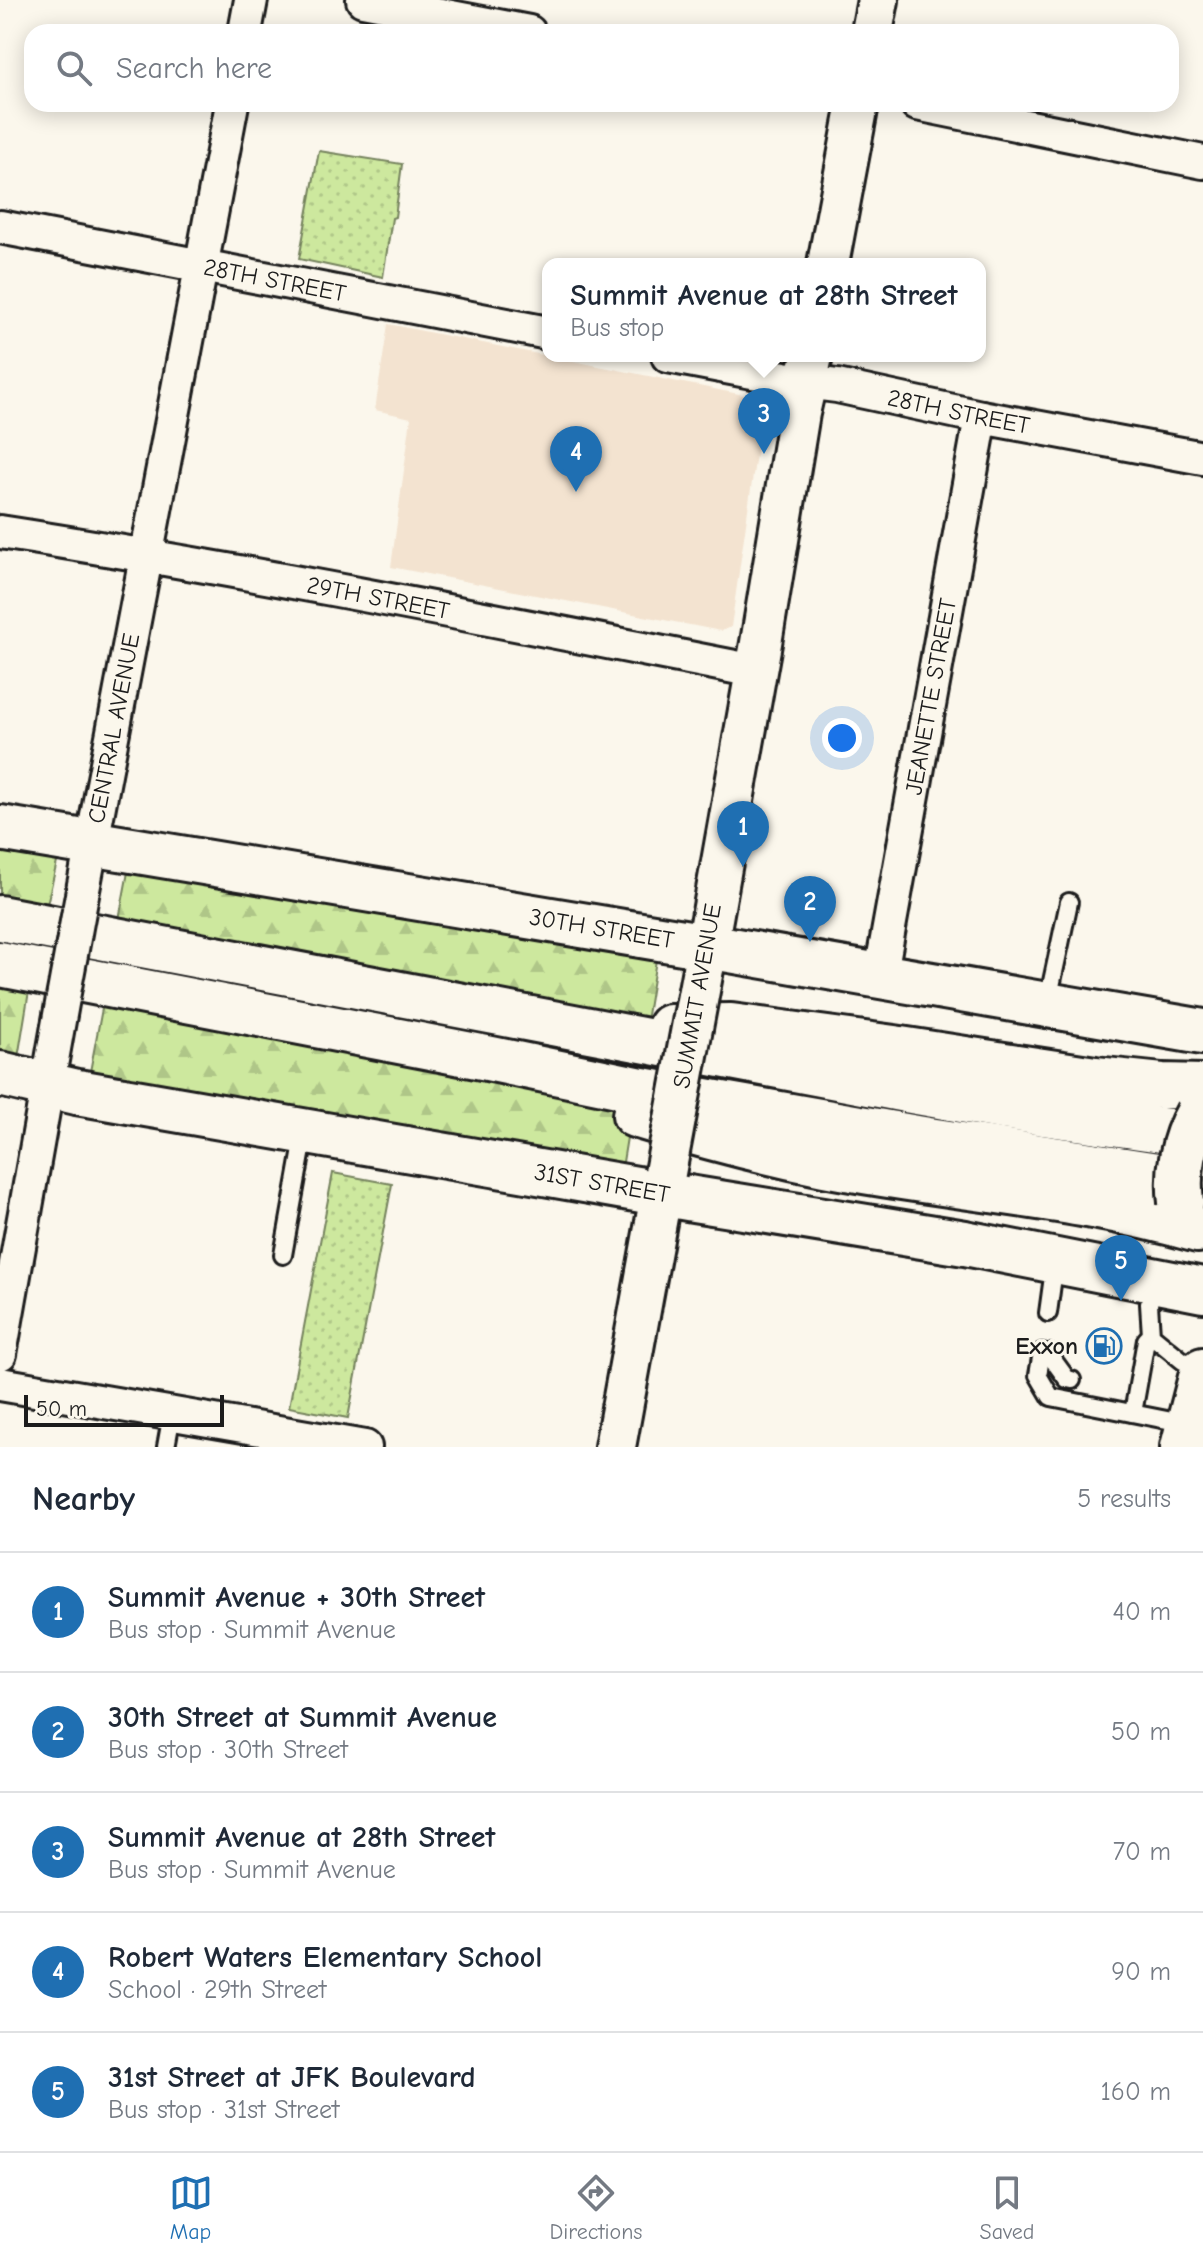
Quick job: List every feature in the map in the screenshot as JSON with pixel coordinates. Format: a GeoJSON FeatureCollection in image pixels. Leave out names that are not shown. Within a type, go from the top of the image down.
{"type":"FeatureCollection","features":[{"type":"Feature","properties":{"kind":"main road","name":"30TH STREET"},"geometry":{"type":"LineString","coordinates":[[0,828],[93,842],[705,958],[880,978],[1203,1032]]}},
{"type":"Feature","properties":{"kind":"main road"},"geometry":{"type":"LineString","coordinates":[[0,918],[574,1029],[731,1026],[1162,1086],[1202,1111],[1186,1139],[1180,1174],[1198,1216],[1134,1212],[825,1164],[710,1138],[635,1116],[487,1058],[0,964]]}},
{"type":"Feature","properties":{"kind":"main road","name":"31ST STREET"},"geometry":{"type":"LineString","coordinates":[[0,1074],[47,1086],[306,1131],[663,1183],[1203,1290]]}},
{"type":"Feature","properties":{"kind":"main road"},"geometry":{"type":"LineString","coordinates":[[1186,1436],[1203,1367]]}},
{"type":"Feature","properties":{"kind":"street"},"geometry":{"type":"LineString","coordinates":[[246,24],[251,0]]}},
{"type":"Feature","properties":{"kind":"street"},"geometry":{"type":"LineString","coordinates":[[363,0],[488,24]]}},
{"type":"Feature","properties":{"kind":"street"},"geometry":{"type":"LineString","coordinates":[[874,24],[878,0]]}},
{"type":"Feature","properties":{"kind":"street","name":"CENTRAL AVENUE"},"geometry":{"type":"LineString","coordinates":[[0,1354],[79,911],[230,112]]}},
{"type":"Feature","properties":{"kind":"street"},"geometry":{"type":"LineString","coordinates":[[829,258],[856,112]]}},
{"type":"Feature","properties":{"kind":"street"},"geometry":{"type":"LineString","coordinates":[[956,112],[1203,162]]}},
{"type":"Feature","properties":{"kind":"street","name":"28TH STREET"},"geometry":{"type":"LineString","coordinates":[[0,227],[542,332]]}},
{"type":"Feature","properties":{"kind":"street","name":"28TH STREET"},"geometry":{"type":"LineString","coordinates":[[733,362],[808,369],[837,386],[981,417],[1203,458]]}},
{"type":"Feature","properties":{"kind":"street","name":"SUMMIT AVENUE"},"geometry":{"type":"LineString","coordinates":[[615,1447],[705,958],[808,369]]}},
{"type":"Feature","properties":{"kind":"street","name":"JEANETTE STREET"},"geometry":{"type":"LineString","coordinates":[[880,978],[981,417]]}},
{"type":"Feature","properties":{"kind":"street","name":"29TH STREET"},"geometry":{"type":"LineString","coordinates":[[0,532],[403,601],[755,671]]}},
{"type":"Feature","properties":{"kind":"street"},"geometry":{"type":"LineString","coordinates":[[0,1384],[365,1447]]}},
{"type":"Feature","properties":{"kind":"lane"},"geometry":{"type":"LineString","coordinates":[[1047,1006],[1069,902]]}},
{"type":"Feature","properties":{"kind":"lane"},"geometry":{"type":"LineString","coordinates":[[283,1255],[306,1131]]}},
{"type":"Feature","properties":{"kind":"lane"},"geometry":{"type":"LineString","coordinates":[[1048,1313],[1056,1260]]}},
{"type":"Feature","properties":{"kind":"lane"},"geometry":{"type":"LineString","coordinates":[[1133,1413],[1130,1391],[1154,1280]]}},
{"type":"Feature","properties":{"kind":"lane"},"geometry":{"type":"LineString","coordinates":[[1143,1338],[1183,1361],[1203,1367]]}},
{"type":"Feature","properties":{"kind":"lane"},"geometry":{"type":"LineString","coordinates":[[1072,1380],[1067,1379],[1045,1352],[1038,1375],[1051,1397],[1133,1413],[1186,1436]]}},
{"type":"Feature","properties":{"kind":"lane"},"geometry":{"type":"LineString","coordinates":[[166,1447],[172,1414]]}},
{"type":"Feature","properties":{"kind":"shaded area"},"geometry":{"type":"Polygon","coordinates":[[[388,324],[542,355],[542,362],[579,362],[764,399],[731,627],[721,631],[391,567],[411,418],[375,410],[388,324]]]}},
{"type":"Feature","properties":{"kind":"green space"},"geometry":{"type":"Polygon","coordinates":[[[319,151],[402,164],[383,277],[299,259],[319,151]]]}},
{"type":"Feature","properties":{"kind":"green space"},"geometry":{"type":"Polygon","coordinates":[[[0,849],[58,858],[47,904],[0,895],[0,849]]]}},
{"type":"Feature","properties":{"kind":"green space"},"geometry":{"type":"Polygon","coordinates":[[[128,872],[656,960],[622,1168],[89,1077],[128,872]]]}},
{"type":"Feature","properties":{"kind":"green space"},"geometry":{"type":"Polygon","coordinates":[[[0,985],[29,991],[18,1058],[0,1053],[0,985]]]}},
{"type":"Feature","properties":{"kind":"green space"},"geometry":{"type":"Polygon","coordinates":[[[333,1173],[392,1184],[348,1418],[289,1407],[333,1173]]]}},
{"type":"Feature","properties":{"kind":"place","name":"Summit Avenue at 28th Street"},"geometry":{"type":"Point","coordinates":[764,454]}},
{"type":"Feature","properties":{"kind":"place","name":"Robert Waters Elementary School"},"geometry":{"type":"Point","coordinates":[576,492]}},
{"type":"Feature","properties":{"kind":"place","name":"Summit Avenue + 30th Street"},"geometry":{"type":"Point","coordinates":[743,867]}},
{"type":"Feature","properties":{"kind":"place","name":"30th Street at Summit Avenue"},"geometry":{"type":"Point","coordinates":[810,942]}},
{"type":"Feature","properties":{"kind":"place","name":"31st Street at JFK Boulevard"},"geometry":{"type":"Point","coordinates":[1121,1301]}},
{"type":"Feature","properties":{"kind":"place","name":"Exxon"},"geometry":{"type":"Point","coordinates":[1104,1346]}}]}
